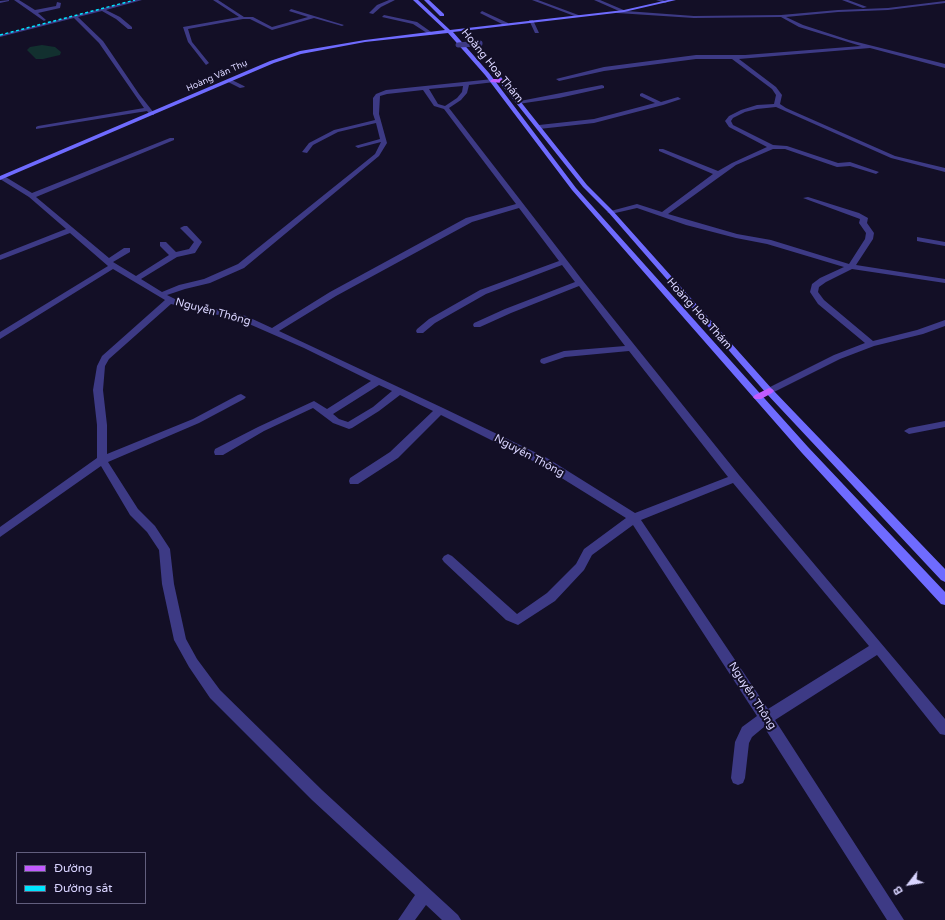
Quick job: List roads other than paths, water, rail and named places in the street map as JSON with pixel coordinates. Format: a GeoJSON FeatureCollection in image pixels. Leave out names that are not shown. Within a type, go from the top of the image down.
{"type":"FeatureCollection","features":[{"type":"Feature","properties":{"kind":"main road","name":"Hoàng Hoa Thám"},"geometry":{"type":"LineString","coordinates":[[415,0],[454,29],[497,81],[574,189],[758,397],[945,600]]}},
{"type":"Feature","properties":{"kind":"main road"},"geometry":{"type":"LineString","coordinates":[[426,0],[448,21]]}},
{"type":"Feature","properties":{"kind":"main road","name":"Hoàng Văn Thụ"},"geometry":{"type":"LineString","coordinates":[[1,177],[272,62],[300,53],[365,41],[432,34],[454,29],[624,11],[674,0]]}},
{"type":"Feature","properties":{"kind":"main road","name":"Hoàng Hoa Thám"},"geometry":{"type":"LineString","coordinates":[[497,81],[518,102],[585,186],[611,212],[769,391],[945,577]]}},
{"type":"Feature","properties":{"kind":"main road"},"geometry":{"type":"LineString","coordinates":[[758,397],[769,391]]}},
{"type":"Feature","properties":{"kind":"street"},"geometry":{"type":"LineString","coordinates":[[0,2],[7,0]]}},
{"type":"Feature","properties":{"kind":"street"},"geometry":{"type":"LineString","coordinates":[[16,0],[44,20]]}},
{"type":"Feature","properties":{"kind":"street"},"geometry":{"type":"LineString","coordinates":[[0,31],[122,0]]}},
{"type":"Feature","properties":{"kind":"street"},"geometry":{"type":"LineString","coordinates":[[0,36],[140,0]]}},
{"type":"Feature","properties":{"kind":"street"},"geometry":{"type":"LineString","coordinates":[[215,0],[243,18]]}},
{"type":"Feature","properties":{"kind":"street"},"geometry":{"type":"LineString","coordinates":[[371,13],[379,6],[393,0]]}},
{"type":"Feature","properties":{"kind":"street"},"geometry":{"type":"LineString","coordinates":[[534,0],[579,16]]}},
{"type":"Feature","properties":{"kind":"street"},"geometry":{"type":"LineString","coordinates":[[596,0],[624,11]]}},
{"type":"Feature","properties":{"kind":"street"},"geometry":{"type":"LineString","coordinates":[[658,0],[665,2]]}},
{"type":"Feature","properties":{"kind":"street"},"geometry":{"type":"LineString","coordinates":[[844,0],[870,9]]}},
{"type":"Feature","properties":{"kind":"street"},"geometry":{"type":"LineString","coordinates":[[616,12],[694,17],[781,16],[888,9],[945,2]]}},
{"type":"Feature","properties":{"kind":"street"},"geometry":{"type":"LineString","coordinates":[[34,12],[58,7],[58,3]]}},
{"type":"Feature","properties":{"kind":"street"},"geometry":{"type":"LineString","coordinates":[[103,10],[118,18],[130,28]]}},
{"type":"Feature","properties":{"kind":"street"},"geometry":{"type":"LineString","coordinates":[[291,10],[342,25]]}},
{"type":"Feature","properties":{"kind":"street"},"geometry":{"type":"LineString","coordinates":[[482,12],[506,24]]}},
{"type":"Feature","properties":{"kind":"street"},"geometry":{"type":"LineString","coordinates":[[804,14],[809,18]]}},
{"type":"Feature","properties":{"kind":"street"},"geometry":{"type":"LineString","coordinates":[[384,16],[414,23],[432,34]]}},
{"type":"Feature","properties":{"kind":"street"},"geometry":{"type":"LineString","coordinates":[[781,16],[801,26],[827,35],[945,66]]}},
{"type":"Feature","properties":{"kind":"street"},"geometry":{"type":"LineString","coordinates":[[75,17],[101,42],[137,95],[152,114]]}},
{"type":"Feature","properties":{"kind":"street"},"geometry":{"type":"LineString","coordinates":[[206,63],[190,42],[185,28],[251,18],[272,29],[314,17]]}},
{"type":"Feature","properties":{"kind":"street"},"geometry":{"type":"LineString","coordinates":[[531,21],[537,32]]}},
{"type":"Feature","properties":{"kind":"street"},"geometry":{"type":"LineString","coordinates":[[559,79],[604,69],[696,57],[733,57],[869,47]]}},
{"type":"Feature","properties":{"kind":"street"},"geometry":{"type":"LineString","coordinates":[[733,57],[774,88],[779,95],[777,105]]}},
{"type":"Feature","properties":{"kind":"street"},"geometry":{"type":"LineString","coordinates":[[230,81],[242,87]]}},
{"type":"Feature","properties":{"kind":"street"},"geometry":{"type":"LineString","coordinates":[[453,920],[424,895],[317,795],[215,694],[193,663],[180,640],[168,584],[164,549],[151,529],[134,512],[102,460],[102,425],[98,390],[101,366],[105,358],[165,298],[182,287],[208,281],[241,266],[377,155],[384,143],[376,114],[378,94],[497,81]]}},
{"type":"Feature","properties":{"kind":"street"},"geometry":{"type":"LineString","coordinates":[[446,108],[465,92],[466,84]]}},
{"type":"Feature","properties":{"kind":"street"},"geometry":{"type":"LineString","coordinates":[[518,102],[559,96],[602,87]]}},
{"type":"Feature","properties":{"kind":"street"},"geometry":{"type":"LineString","coordinates":[[425,88],[436,105],[446,108],[580,283],[735,478],[878,647],[945,729]]}},
{"type":"Feature","properties":{"kind":"street"},"geometry":{"type":"LineString","coordinates":[[642,95],[661,104]]}},
{"type":"Feature","properties":{"kind":"street"},"geometry":{"type":"LineString","coordinates":[[538,127],[594,121],[678,99]]}},
{"type":"Feature","properties":{"kind":"street"},"geometry":{"type":"LineString","coordinates":[[876,172],[850,164],[837,165],[805,153],[772,146],[740,132],[731,126],[728,121],[731,117],[747,110],[757,107],[777,105],[893,157],[930,165],[945,170]]}},
{"type":"Feature","properties":{"kind":"street"},"geometry":{"type":"LineString","coordinates":[[38,128],[148,109]]}},
{"type":"Feature","properties":{"kind":"street"},"geometry":{"type":"LineString","coordinates":[[305,152],[311,144],[336,131],[378,121]]}},
{"type":"Feature","properties":{"kind":"street"},"geometry":{"type":"LineString","coordinates":[[31,196],[172,139]]}},
{"type":"Feature","properties":{"kind":"street"},"geometry":{"type":"LineString","coordinates":[[358,146],[383,140]]}},
{"type":"Feature","properties":{"kind":"street"},"geometry":{"type":"LineString","coordinates":[[663,214],[734,164],[772,146]]}},
{"type":"Feature","properties":{"kind":"street"},"geometry":{"type":"LineString","coordinates":[[661,150],[718,174]]}},
{"type":"Feature","properties":{"kind":"street","name":"Nguyễn Thông"},"geometry":{"type":"LineString","coordinates":[[1,177],[31,196],[110,264],[165,298],[176,303],[243,318],[273,331],[440,410],[543,461],[634,518],[766,718],[896,920]]}},
{"type":"Feature","properties":{"kind":"street"},"geometry":{"type":"LineString","coordinates":[[806,198],[863,216],[863,223],[870,234],[869,239],[851,267],[823,280],[815,286],[814,292],[821,302],[871,344]]}},
{"type":"Feature","properties":{"kind":"street"},"geometry":{"type":"LineString","coordinates":[[273,331],[333,294],[469,220],[520,205]]}},
{"type":"Feature","properties":{"kind":"street"},"geometry":{"type":"LineString","coordinates":[[611,212],[638,206],[689,224],[736,236],[768,242],[851,267],[945,281]]}},
{"type":"Feature","properties":{"kind":"street"},"geometry":{"type":"LineString","coordinates":[[135,280],[174,255],[192,251],[198,242],[184,228]]}},
{"type":"Feature","properties":{"kind":"street"},"geometry":{"type":"LineString","coordinates":[[0,258],[70,230]]}},
{"type":"Feature","properties":{"kind":"street"},"geometry":{"type":"LineString","coordinates":[[920,239],[945,244]]}},
{"type":"Feature","properties":{"kind":"street"},"geometry":{"type":"LineString","coordinates":[[163,244],[174,255]]}},
{"type":"Feature","properties":{"kind":"street"},"geometry":{"type":"LineString","coordinates":[[0,336],[110,264],[126,250]]}},
{"type":"Feature","properties":{"kind":"street"},"geometry":{"type":"LineString","coordinates":[[420,330],[432,321],[483,292],[564,262]]}},
{"type":"Feature","properties":{"kind":"street"},"geometry":{"type":"LineString","coordinates":[[477,325],[508,311],[580,283]]}},
{"type":"Feature","properties":{"kind":"street"},"geometry":{"type":"LineString","coordinates":[[769,391],[837,357],[871,344],[920,332],[945,324]]}},
{"type":"Feature","properties":{"kind":"street"},"geometry":{"type":"LineString","coordinates":[[544,361],[564,354],[632,348]]}},
{"type":"Feature","properties":{"kind":"street"},"geometry":{"type":"LineString","coordinates":[[327,413],[378,381]]}},
{"type":"Feature","properties":{"kind":"street"},"geometry":{"type":"LineString","coordinates":[[219,452],[261,429],[314,404],[336,421],[348,426],[376,409],[399,391]]}},
{"type":"Feature","properties":{"kind":"street"},"geometry":{"type":"LineString","coordinates":[[0,533],[102,460],[196,421],[241,397]]}},
{"type":"Feature","properties":{"kind":"street"},"geometry":{"type":"LineString","coordinates":[[354,482],[394,455],[440,410]]}},
{"type":"Feature","properties":{"kind":"street"},"geometry":{"type":"LineString","coordinates":[[909,431],[945,424]]}},
{"type":"Feature","properties":{"kind":"street"},"geometry":{"type":"LineString","coordinates":[[448,559],[510,616],[518,620],[550,598],[580,567],[588,552],[634,518],[735,478]]}},
{"type":"Feature","properties":{"kind":"street"},"geometry":{"type":"LineString","coordinates":[[738,778],[742,742],[747,732],[766,718],[878,647]]}},
{"type":"Feature","properties":{"kind":"street"},"geometry":{"type":"LineString","coordinates":[[406,920],[424,895]]}},
{"type":"Feature","properties":{"kind":"railway"},"geometry":{"type":"LineString","coordinates":[[0,35],[135,0]]}}]}
